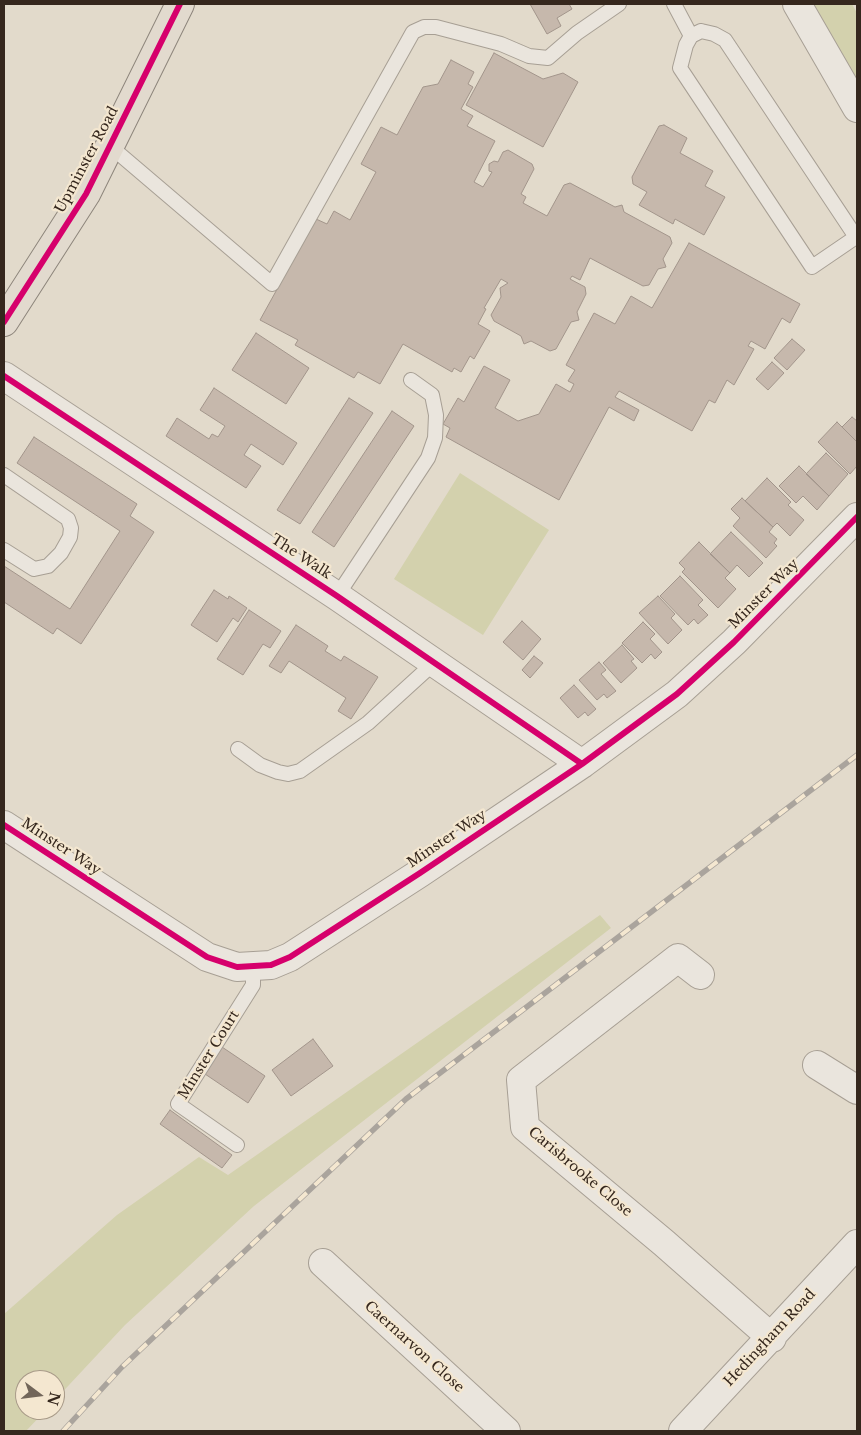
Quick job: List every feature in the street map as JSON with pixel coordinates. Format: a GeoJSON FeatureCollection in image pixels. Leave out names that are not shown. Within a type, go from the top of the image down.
{"type":"FeatureCollection","features":[{"type":"Feature","properties":{"kind":"main road","name":"Upminster Road"},"geometry":{"type":"LineString","coordinates":[[4,322],[86,194],[180,4]]}},
{"type":"Feature","properties":{"kind":"street"},"geometry":{"type":"LineString","coordinates":[[798,4],[857,108]]}},
{"type":"Feature","properties":{"kind":"street","name":"The Walk"},"geometry":{"type":"LineString","coordinates":[[4,376],[337,596],[582,764]]}},
{"type":"Feature","properties":{"kind":"street","name":"Minster Way"},"geometry":{"type":"LineString","coordinates":[[4,825],[207,958],[237,967],[271,965],[290,957],[582,764],[676,694],[734,642],[857,518]]}},
{"type":"Feature","properties":{"kind":"street","name":"Carisbrooke Close"},"geometry":{"type":"LineString","coordinates":[[700,975],[678,958],[522,1080],[525,1127],[664,1243],[772,1338]]}},
{"type":"Feature","properties":{"kind":"street"},"geometry":{"type":"LineString","coordinates":[[817,1065],[857,1090]]}},
{"type":"Feature","properties":{"kind":"street","name":"Hedingham Road"},"geometry":{"type":"LineString","coordinates":[[683,1431],[772,1338],[857,1244]]}},
{"type":"Feature","properties":{"kind":"street","name":"Caernarvon Close"},"geometry":{"type":"LineString","coordinates":[[323,1263],[506,1431]]}},
{"type":"Feature","properties":{"kind":"lane"},"geometry":{"type":"LineString","coordinates":[[110,146],[272,284],[413,32],[424,27],[436,27],[501,44],[529,56],[548,58],[577,33],[619,4]]}},
{"type":"Feature","properties":{"kind":"lane"},"geometry":{"type":"LineString","coordinates":[[674,4],[691,36]]}},
{"type":"Feature","properties":{"kind":"lane"},"geometry":{"type":"LineString","coordinates":[[701,32],[714,34],[725,40],[856,237],[812,267],[680,68],[682,55],[691,36],[701,32]]}},
{"type":"Feature","properties":{"kind":"lane"},"geometry":{"type":"LineString","coordinates":[[337,596],[428,458],[436,438],[436,414],[432,395],[411,380]]}},
{"type":"Feature","properties":{"kind":"lane"},"geometry":{"type":"LineString","coordinates":[[4,475],[68,518],[71,528],[70,537],[61,552],[48,566],[34,569],[4,550]]}},
{"type":"Feature","properties":{"kind":"lane"},"geometry":{"type":"LineString","coordinates":[[238,749],[260,766],[288,774],[300,771],[368,723],[435,662]]}},
{"type":"Feature","properties":{"kind":"lane","name":"Minster Court"},"geometry":{"type":"LineString","coordinates":[[237,1145],[178,1104],[253,985],[253,967]]}},
{"type":"Feature","properties":{"kind":"shaded area"},"geometry":{"type":"Polygon","coordinates":[[[814,4],[852,4],[857,13],[857,80],[814,4]]]}},
{"type":"Feature","properties":{"kind":"shaded area"},"geometry":{"type":"Polygon","coordinates":[[[460,473],[549,530],[483,635],[394,579],[460,473]]]}},
{"type":"Feature","properties":{"kind":"shaded area"},"geometry":{"type":"Polygon","coordinates":[[[600,915],[611,928],[254,1206],[125,1325],[65,1389],[65,1370],[15,1370],[15,1420],[36,1420],[26,1431],[4,1431],[4,1314],[117,1215],[199,1157],[228,1175],[600,915]]]}},
{"type":"Feature","properties":{"kind":"building"},"geometry":{"type":"Polygon","coordinates":[[[530,4],[569,4],[572,9],[557,18],[561,26],[547,34],[530,4]]]}},
{"type":"Feature","properties":{"kind":"building"},"geometry":{"type":"Polygon","coordinates":[[[494,53],[543,79],[563,73],[578,82],[543,147],[466,105],[494,53]]]}},
{"type":"Feature","properties":{"kind":"building"},"geometry":{"type":"Polygon","coordinates":[[[451,60],[474,72],[468,84],[473,87],[461,109],[473,116],[467,126],[495,141],[474,182],[483,187],[492,172],[489,171],[489,164],[494,161],[498,162],[503,152],[508,150],[532,164],[534,169],[521,194],[526,197],[523,203],[547,216],[564,185],[570,183],[615,207],[622,205],[624,212],[670,237],[672,243],[663,259],[666,267],[658,269],[649,285],[643,286],[590,258],[580,280],[572,276],[570,279],[585,287],[586,294],[577,312],[579,320],[571,322],[556,349],[550,351],[531,341],[524,344],[521,336],[494,321],[491,315],[501,297],[500,288],[508,283],[501,279],[484,308],[486,309],[478,324],[490,331],[474,359],[470,356],[461,372],[454,368],[452,372],[403,344],[380,384],[358,372],[354,378],[295,345],[298,340],[260,320],[316,219],[327,224],[334,211],[350,220],[376,172],[361,164],[381,127],[397,135],[423,87],[438,84],[451,60]]]}},
{"type":"Feature","properties":{"kind":"building"},"geometry":{"type":"Polygon","coordinates":[[[664,125],[687,138],[680,153],[713,171],[705,186],[725,197],[704,235],[675,219],[673,224],[639,205],[647,192],[633,184],[632,177],[659,126],[664,125]]]}},
{"type":"Feature","properties":{"kind":"building"},"geometry":{"type":"Polygon","coordinates":[[[689,243],[800,304],[790,323],[782,318],[765,349],[751,341],[748,346],[754,349],[734,385],[727,380],[715,403],[709,400],[692,431],[619,391],[615,397],[639,410],[634,421],[609,407],[559,500],[446,437],[450,428],[443,424],[458,398],[464,402],[484,366],[510,380],[495,408],[518,421],[539,414],[556,384],[570,392],[574,384],[568,381],[575,370],[566,365],[594,313],[615,324],[631,296],[652,308],[689,243]]]}},
{"type":"Feature","properties":{"kind":"building"},"geometry":{"type":"Polygon","coordinates":[[[256,333],[309,368],[286,404],[232,370],[256,333]]]}},
{"type":"Feature","properties":{"kind":"building"},"geometry":{"type":"Polygon","coordinates":[[[792,339],[805,350],[787,370],[774,358],[792,339]]]}},
{"type":"Feature","properties":{"kind":"building"},"geometry":{"type":"Polygon","coordinates":[[[772,362],[784,373],[768,390],[756,379],[772,362]]]}},
{"type":"Feature","properties":{"kind":"building"},"geometry":{"type":"Polygon","coordinates":[[[214,388],[297,443],[283,465],[251,444],[244,455],[261,466],[246,488],[166,436],[177,418],[209,439],[212,434],[218,437],[225,426],[200,410],[214,388]]]}},
{"type":"Feature","properties":{"kind":"building"},"geometry":{"type":"Polygon","coordinates":[[[349,398],[373,413],[300,524],[277,510],[349,398]]]}},
{"type":"Feature","properties":{"kind":"building"},"geometry":{"type":"Polygon","coordinates":[[[392,411],[414,426],[334,547],[312,532],[392,411]]]}},
{"type":"Feature","properties":{"kind":"building"},"geometry":{"type":"Polygon","coordinates":[[[852,417],[857,421],[857,442],[842,427],[852,417]]]}},
{"type":"Feature","properties":{"kind":"building"},"geometry":{"type":"Polygon","coordinates":[[[837,422],[857,442],[857,466],[850,474],[818,442],[837,422]]]}},
{"type":"Feature","properties":{"kind":"building"},"geometry":{"type":"Polygon","coordinates":[[[34,437],[137,504],[130,516],[154,532],[81,644],[57,628],[53,634],[4,602],[4,566],[70,609],[120,531],[17,463],[34,437]]]}},
{"type":"Feature","properties":{"kind":"building"},"geometry":{"type":"Polygon","coordinates":[[[826,453],[848,474],[829,496],[806,474],[826,453]]]}},
{"type":"Feature","properties":{"kind":"building"},"geometry":{"type":"Polygon","coordinates":[[[799,466],[829,496],[817,510],[803,496],[796,503],[779,486],[799,466]]]}},
{"type":"Feature","properties":{"kind":"building"},"geometry":{"type":"Polygon","coordinates":[[[767,478],[791,502],[788,505],[804,520],[790,536],[777,523],[773,527],[745,501],[767,478]]]}},
{"type":"Feature","properties":{"kind":"building"},"geometry":{"type":"Polygon","coordinates":[[[742,498],[773,527],[769,532],[777,539],[774,543],[777,546],[766,558],[733,526],[740,518],[731,509],[742,498]]]}},
{"type":"Feature","properties":{"kind":"building"},"geometry":{"type":"Polygon","coordinates":[[[731,532],[763,563],[749,577],[737,565],[730,573],[710,554],[731,532]]]}},
{"type":"Feature","properties":{"kind":"building"},"geometry":{"type":"Polygon","coordinates":[[[699,542],[730,573],[725,578],[736,589],[718,608],[682,572],[685,569],[679,563],[699,542]]]}},
{"type":"Feature","properties":{"kind":"building"},"geometry":{"type":"Polygon","coordinates":[[[680,576],[703,600],[698,605],[708,615],[698,624],[694,619],[688,625],[660,596],[680,576]]]}},
{"type":"Feature","properties":{"kind":"building"},"geometry":{"type":"Polygon","coordinates":[[[214,590],[228,599],[229,596],[247,608],[238,622],[233,618],[217,642],[191,625],[214,590]]]}},
{"type":"Feature","properties":{"kind":"building"},"geometry":{"type":"Polygon","coordinates":[[[658,596],[675,614],[671,618],[682,630],[668,644],[639,613],[658,596]]]}},
{"type":"Feature","properties":{"kind":"building"},"geometry":{"type":"Polygon","coordinates":[[[249,610],[281,631],[270,648],[263,644],[243,675],[217,659],[249,610]]]}},
{"type":"Feature","properties":{"kind":"building"},"geometry":{"type":"Polygon","coordinates":[[[522,621],[541,639],[523,660],[503,642],[522,621]]]}},
{"type":"Feature","properties":{"kind":"building"},"geometry":{"type":"Polygon","coordinates":[[[643,622],[655,634],[650,639],[662,652],[655,659],[651,654],[642,663],[622,643],[643,622]]]}},
{"type":"Feature","properties":{"kind":"building"},"geometry":{"type":"Polygon","coordinates":[[[296,625],[328,646],[325,651],[341,661],[344,656],[378,677],[351,719],[338,711],[346,698],[289,661],[281,673],[269,666],[296,625]]]}},
{"type":"Feature","properties":{"kind":"building"},"geometry":{"type":"Polygon","coordinates":[[[622,645],[634,659],[631,661],[637,668],[621,683],[603,663],[622,645]]]}},
{"type":"Feature","properties":{"kind":"building"},"geometry":{"type":"Polygon","coordinates":[[[534,656],[543,663],[530,678],[522,670],[534,656]]]}},
{"type":"Feature","properties":{"kind":"building"},"geometry":{"type":"Polygon","coordinates":[[[599,662],[606,670],[601,674],[616,691],[607,698],[604,694],[597,700],[579,680],[599,662]]]}},
{"type":"Feature","properties":{"kind":"building"},"geometry":{"type":"Polygon","coordinates":[[[574,685],[596,709],[588,716],[585,712],[578,718],[560,698],[574,685]]]}},
{"type":"Feature","properties":{"kind":"building"},"geometry":{"type":"Polygon","coordinates":[[[313,1039],[333,1066],[291,1096],[272,1070],[313,1039]]]}},
{"type":"Feature","properties":{"kind":"building"},"geometry":{"type":"Polygon","coordinates":[[[222,1047],[265,1076],[248,1103],[205,1074],[222,1047]]]}},
{"type":"Feature","properties":{"kind":"building"},"geometry":{"type":"Polygon","coordinates":[[[170,1110],[232,1155],[222,1168],[160,1124],[170,1110]]]}},
{"type":"Feature","properties":{"kind":"railway"},"geometry":{"type":"LineString","coordinates":[[63,1431],[122,1367],[406,1099],[857,755]]}},
{"type":"Feature","properties":{"kind":"cycle path"},"geometry":{"type":"LineString","coordinates":[[4,322],[86,194],[180,4]]}},
{"type":"Feature","properties":{"kind":"cycle path"},"geometry":{"type":"LineString","coordinates":[[4,376],[337,596],[582,764]]}},
{"type":"Feature","properties":{"kind":"cycle path"},"geometry":{"type":"LineString","coordinates":[[4,825],[207,957],[237,967],[271,965],[290,957],[420,873],[582,764],[677,694],[734,642],[857,517]]}}]}
